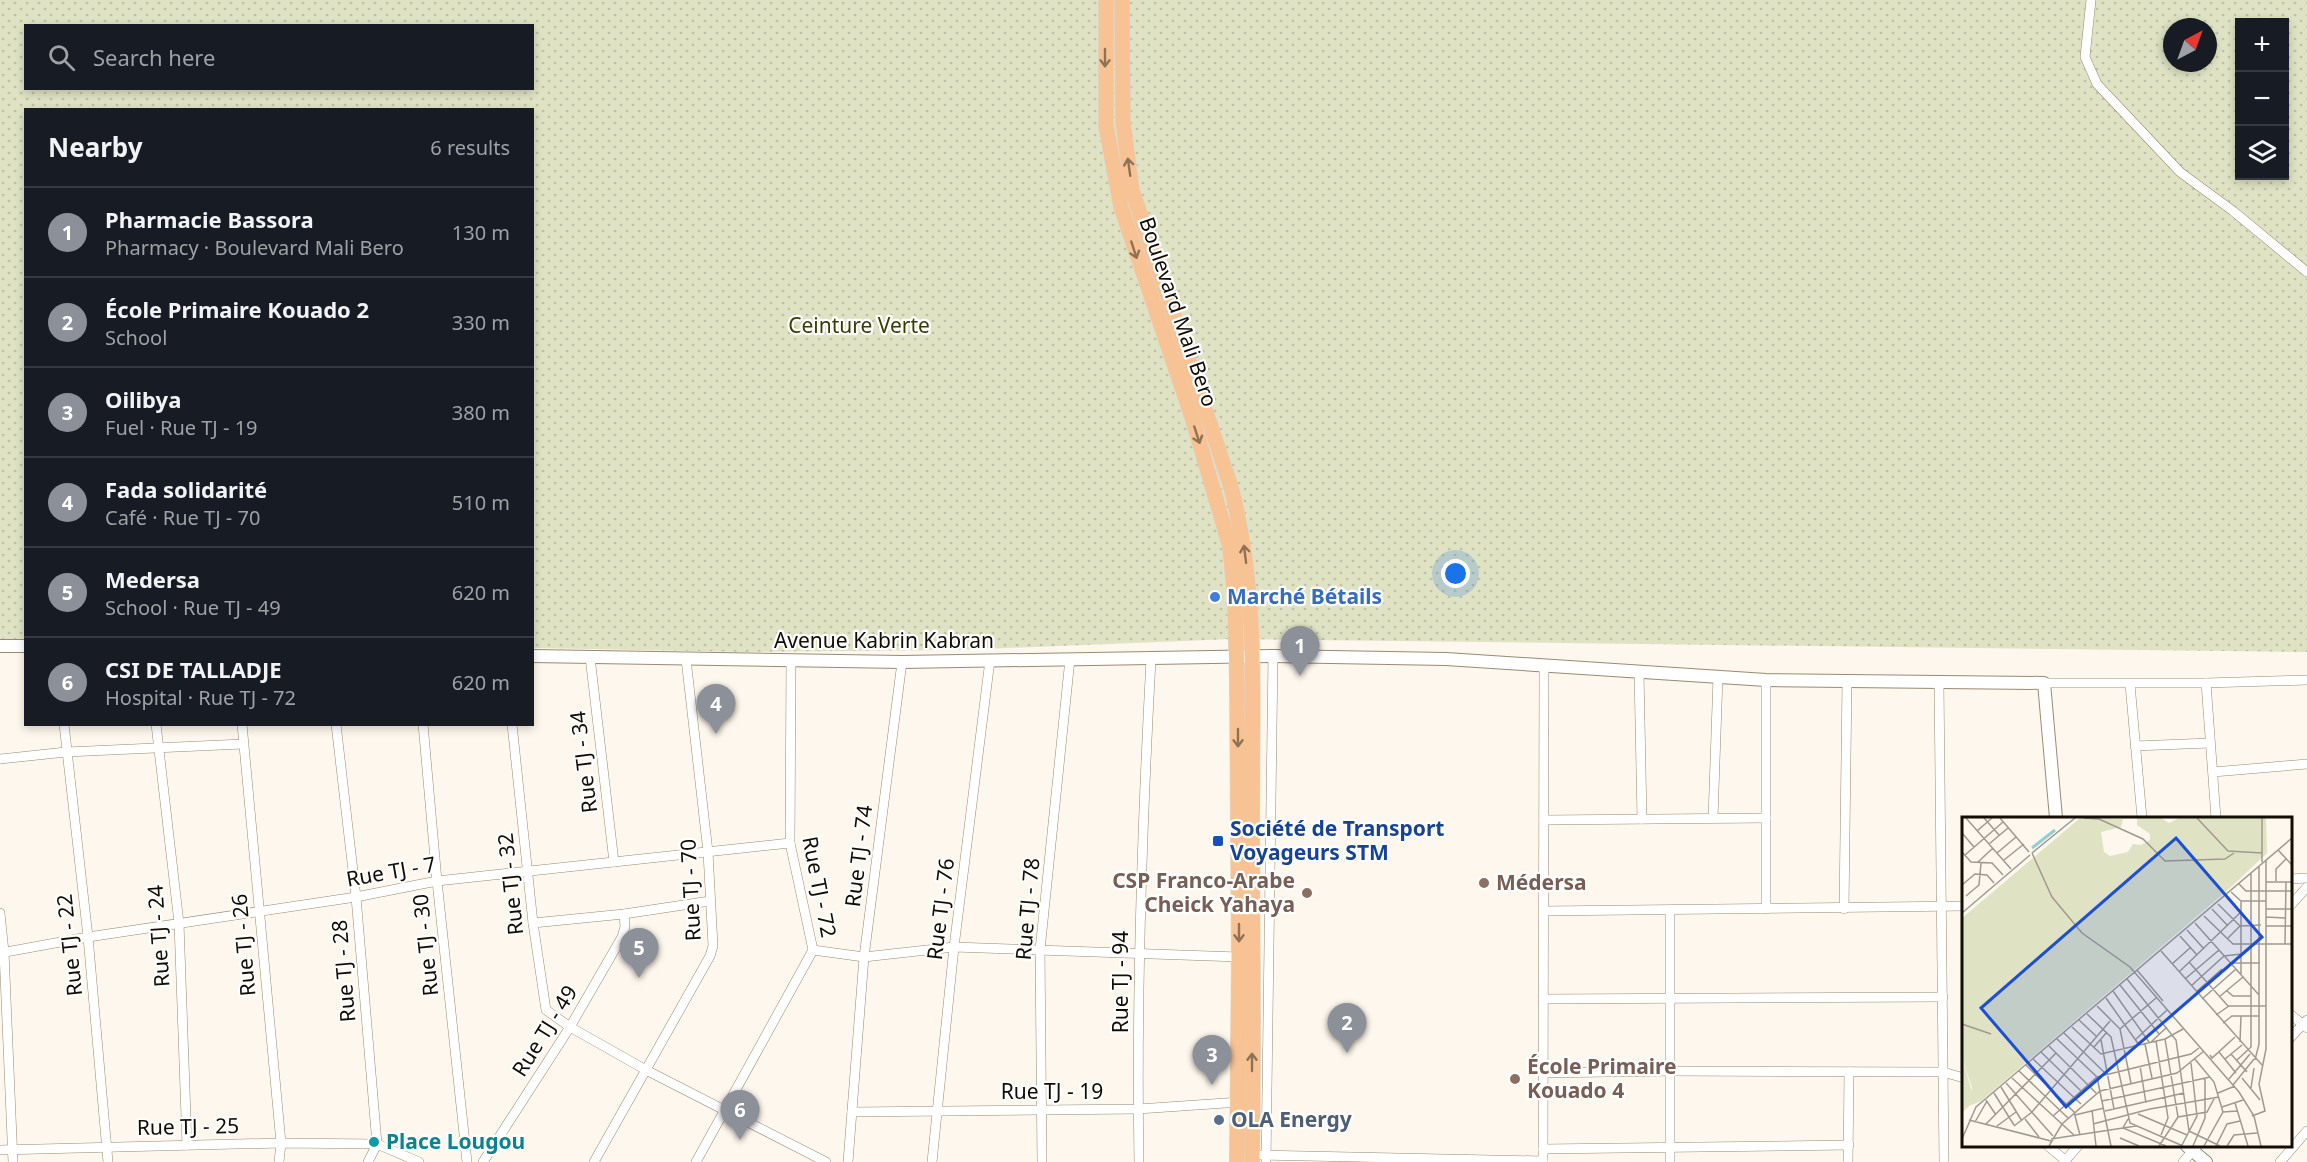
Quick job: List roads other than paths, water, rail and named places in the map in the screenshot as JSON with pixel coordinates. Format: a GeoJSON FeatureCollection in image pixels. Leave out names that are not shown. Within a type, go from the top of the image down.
{"type":"FeatureCollection","features":[{"type":"Feature","properties":{"kind":"main road","name":"Boulevard Mali Bero"},"geometry":{"type":"LineString","coordinates":[[1106,0],[1106,126],[1121,207],[1202,447],[1230,547],[1243,634]]}},
{"type":"Feature","properties":{"kind":"main road","name":"Boulevard Mali Bero"},"geometry":{"type":"LineString","coordinates":[[1122,0],[1121,89],[1132,190],[1238,511],[1250,594],[1243,634]]}},
{"type":"Feature","properties":{"kind":"main road"},"geometry":{"type":"LineString","coordinates":[[1243,634],[1245,681],[1239,957],[1245,1102],[1259,1158]]}},
{"type":"Feature","properties":{"kind":"main road"},"geometry":{"type":"LineString","coordinates":[[1237,1162],[1245,1102],[1252,716],[1245,681]]}},
{"type":"Feature","properties":{"kind":"street"},"geometry":{"type":"LineString","coordinates":[[2091,0],[2085,57],[2097,84],[2180,172],[2233,211],[2307,272]]}},
{"type":"Feature","properties":{"kind":"street"},"geometry":{"type":"LineString","coordinates":[[0,646],[24,646]]}},
{"type":"Feature","properties":{"kind":"street","name":"Avenue Kabrin Kabran"},"geometry":{"type":"LineString","coordinates":[[534,656],[902,662],[1244,656],[1446,659],[1766,680],[2044,684]]}},
{"type":"Feature","properties":{"kind":"street"},"geometry":{"type":"LineString","coordinates":[[1273,656],[1259,1158],[1543,1162],[1544,666]]}},
{"type":"Feature","properties":{"kind":"street","name":"Rue TJ - 34"},"geometry":{"type":"LineString","coordinates":[[590,657],[614,862]]}},
{"type":"Feature","properties":{"kind":"street","name":"Rue TJ - 70"},"geometry":{"type":"LineString","coordinates":[[594,1162],[710,956],[713,946],[708,852],[686,659]]}},
{"type":"Feature","properties":{"kind":"street","name":"Rue TJ - 78"},"geometry":{"type":"LineString","coordinates":[[1042,1162],[1040,951],[1070,659]]}},
{"type":"Feature","properties":{"kind":"street","name":"Rue TJ - 94"},"geometry":{"type":"LineString","coordinates":[[1139,1162],[1138,953],[1151,659]]}},
{"type":"Feature","properties":{"kind":"street","name":"Rue TJ - 76"},"geometry":{"type":"LineString","coordinates":[[932,1162],[954,947],[990,660]]}},
{"type":"Feature","properties":{"kind":"street","name":"Rue TJ - 72"},"geometry":{"type":"LineString","coordinates":[[696,1162],[813,951],[790,843],[791,661]]}},
{"type":"Feature","properties":{"kind":"street","name":"Rue TJ - 74"},"geometry":{"type":"LineString","coordinates":[[848,1162],[864,957],[902,662]]}},
{"type":"Feature","properties":{"kind":"street"},"geometry":{"type":"LineString","coordinates":[[1639,672],[1642,819]]}},
{"type":"Feature","properties":{"kind":"street"},"geometry":{"type":"LineString","coordinates":[[1713,818],[1718,677]]}},
{"type":"Feature","properties":{"kind":"street"},"geometry":{"type":"LineString","coordinates":[[1766,680],[1766,909]]}},
{"type":"Feature","properties":{"kind":"street"},"geometry":{"type":"LineString","coordinates":[[2056,817],[2044,684],[2307,680]]}},
{"type":"Feature","properties":{"kind":"street"},"geometry":{"type":"LineString","coordinates":[[1844,909],[1847,681]]}},
{"type":"Feature","properties":{"kind":"street"},"geometry":{"type":"LineString","coordinates":[[1939,683],[1946,1160]]}},
{"type":"Feature","properties":{"kind":"street"},"geometry":{"type":"LineString","coordinates":[[2206,683],[2216,817]]}},
{"type":"Feature","properties":{"kind":"street"},"geometry":{"type":"LineString","coordinates":[[2130,684],[2142,817]]}},
{"type":"Feature","properties":{"kind":"street"},"geometry":{"type":"LineString","coordinates":[[1252,716],[1272,716]]}},
{"type":"Feature","properties":{"kind":"street","name":"Rue TJ - 22"},"geometry":{"type":"LineString","coordinates":[[64,726],[88,937],[108,1162]]}},
{"type":"Feature","properties":{"kind":"street","name":"Rue TJ - 24"},"geometry":{"type":"LineString","coordinates":[[156,726],[179,923],[188,1145]]}},
{"type":"Feature","properties":{"kind":"street","name":"Rue TJ - 26"},"geometry":{"type":"LineString","coordinates":[[242,726],[281,1143],[279,1162]]}},
{"type":"Feature","properties":{"kind":"street","name":"Rue TJ - 28"},"geometry":{"type":"LineString","coordinates":[[336,726],[356,897],[377,1144]]}},
{"type":"Feature","properties":{"kind":"street","name":"Rue TJ - 30"},"geometry":{"type":"LineString","coordinates":[[423,726],[467,1162]]}},
{"type":"Feature","properties":{"kind":"street","name":"Rue TJ - 32"},"geometry":{"type":"LineString","coordinates":[[512,726],[533,922],[544,1006],[549,1013],[646,1070],[826,1162]]}},
{"type":"Feature","properties":{"kind":"street"},"geometry":{"type":"LineString","coordinates":[[2135,746],[2210,742]]}},
{"type":"Feature","properties":{"kind":"street"},"geometry":{"type":"LineString","coordinates":[[0,759],[66,752],[243,744]]}},
{"type":"Feature","properties":{"kind":"street"},"geometry":{"type":"LineString","coordinates":[[2213,772],[2307,764]]}},
{"type":"Feature","properties":{"kind":"street"},"geometry":{"type":"LineString","coordinates":[[1544,820],[1766,818]]}},
{"type":"Feature","properties":{"kind":"street","name":"Rue TJ - 7"},"geometry":{"type":"LineString","coordinates":[[2,953],[88,937],[356,897],[437,881],[790,843]]}},
{"type":"Feature","properties":{"kind":"street"},"geometry":{"type":"LineString","coordinates":[[2292,879],[2307,878]]}},
{"type":"Feature","properties":{"kind":"street"},"geometry":{"type":"LineString","coordinates":[[2292,904],[2307,887]]}},
{"type":"Feature","properties":{"kind":"street"},"geometry":{"type":"LineString","coordinates":[[533,922],[624,914],[710,901]]}},
{"type":"Feature","properties":{"kind":"street"},"geometry":{"type":"LineString","coordinates":[[1544,911],[1962,906]]}},
{"type":"Feature","properties":{"kind":"street"},"geometry":{"type":"LineString","coordinates":[[1670,910],[1670,1162]]}},
{"type":"Feature","properties":{"kind":"street"},"geometry":{"type":"LineString","coordinates":[[0,913],[13,1162]]}},
{"type":"Feature","properties":{"kind":"street","name":"Rue TJ - 49"},"geometry":{"type":"LineString","coordinates":[[483,1162],[570,1027],[625,932],[624,914]]}},
{"type":"Feature","properties":{"kind":"street"},"geometry":{"type":"LineString","coordinates":[[813,951],[864,957],[954,947],[1239,957]]}},
{"type":"Feature","properties":{"kind":"street"},"geometry":{"type":"LineString","coordinates":[[1544,999],[1943,997]]}},
{"type":"Feature","properties":{"kind":"street"},"geometry":{"type":"LineString","coordinates":[[2292,1015],[2306,1024],[2292,1036]]}},
{"type":"Feature","properties":{"kind":"street"},"geometry":{"type":"LineString","coordinates":[[1848,1162],[1849,1072]]}},
{"type":"Feature","properties":{"kind":"street"},"geometry":{"type":"LineString","coordinates":[[1544,1073],[1943,1072],[1962,1077]]}},
{"type":"Feature","properties":{"kind":"street","name":"Rue TJ - 19"},"geometry":{"type":"LineString","coordinates":[[852,1112],[1138,1109],[1245,1102]]}},
{"type":"Feature","properties":{"kind":"street"},"geometry":{"type":"LineString","coordinates":[[2280,1162],[2307,1131]]}},
{"type":"Feature","properties":{"kind":"street","name":"Rue TJ - 25"},"geometry":{"type":"LineString","coordinates":[[0,1150],[281,1143],[377,1144]]}},
{"type":"Feature","properties":{"kind":"street"},"geometry":{"type":"LineString","coordinates":[[368,1162],[377,1144],[419,1162]]}},
{"type":"Feature","properties":{"kind":"street"},"geometry":{"type":"LineString","coordinates":[[1543,1149],[1849,1145]]}},
{"type":"Feature","properties":{"kind":"street"},"geometry":{"type":"LineString","coordinates":[[2049,1147],[2065,1161],[2077,1147]]}},
{"type":"Feature","properties":{"kind":"street"},"geometry":{"type":"LineString","coordinates":[[2183,1162],[2192,1147],[2206,1162]]}},
{"type":"Feature","properties":{"kind":"place","name":"Marché Bétails"},"geometry":{"type":"Point","coordinates":[1215,597]}},
{"type":"Feature","properties":{"kind":"place","name":"Pharmacie Bassora"},"geometry":{"type":"Point","coordinates":[1300,676]}},
{"type":"Feature","properties":{"kind":"place","name":"Fada solidarité"},"geometry":{"type":"Point","coordinates":[716,734]}},
{"type":"Feature","properties":{"kind":"place","name":"Société de Transport Voyageurs STM"},"geometry":{"type":"Point","coordinates":[1218,841]}},
{"type":"Feature","properties":{"kind":"place","name":"Médersa"},"geometry":{"type":"Point","coordinates":[1484,883]}},
{"type":"Feature","properties":{"kind":"place","name":"CSP Franco-Arabe Cheick Yahaya"},"geometry":{"type":"Point","coordinates":[1307,893]}},
{"type":"Feature","properties":{"kind":"place","name":"Medersa"},"geometry":{"type":"Point","coordinates":[639,978]}},
{"type":"Feature","properties":{"kind":"place","name":"École Primaire Kouado 2"},"geometry":{"type":"Point","coordinates":[1347,1053]}},
{"type":"Feature","properties":{"kind":"place","name":"École Primaire Kouado 4"},"geometry":{"type":"Point","coordinates":[1515,1079]}},
{"type":"Feature","properties":{"kind":"place","name":"Oilibya"},"geometry":{"type":"Point","coordinates":[1212,1085]}},
{"type":"Feature","properties":{"kind":"place","name":"OLA Energy"},"geometry":{"type":"Point","coordinates":[1219,1120]}},
{"type":"Feature","properties":{"kind":"place","name":"CSI DE TALLADJE"},"geometry":{"type":"Point","coordinates":[740,1140]}},
{"type":"Feature","properties":{"kind":"place","name":"Place Lougou"},"geometry":{"type":"Point","coordinates":[374,1142]}},
{"type":"Feature","properties":{"kind":"park label","name":"Ceinture Verte"},"geometry":{"type":"Point","coordinates":[859,326]}}]}
